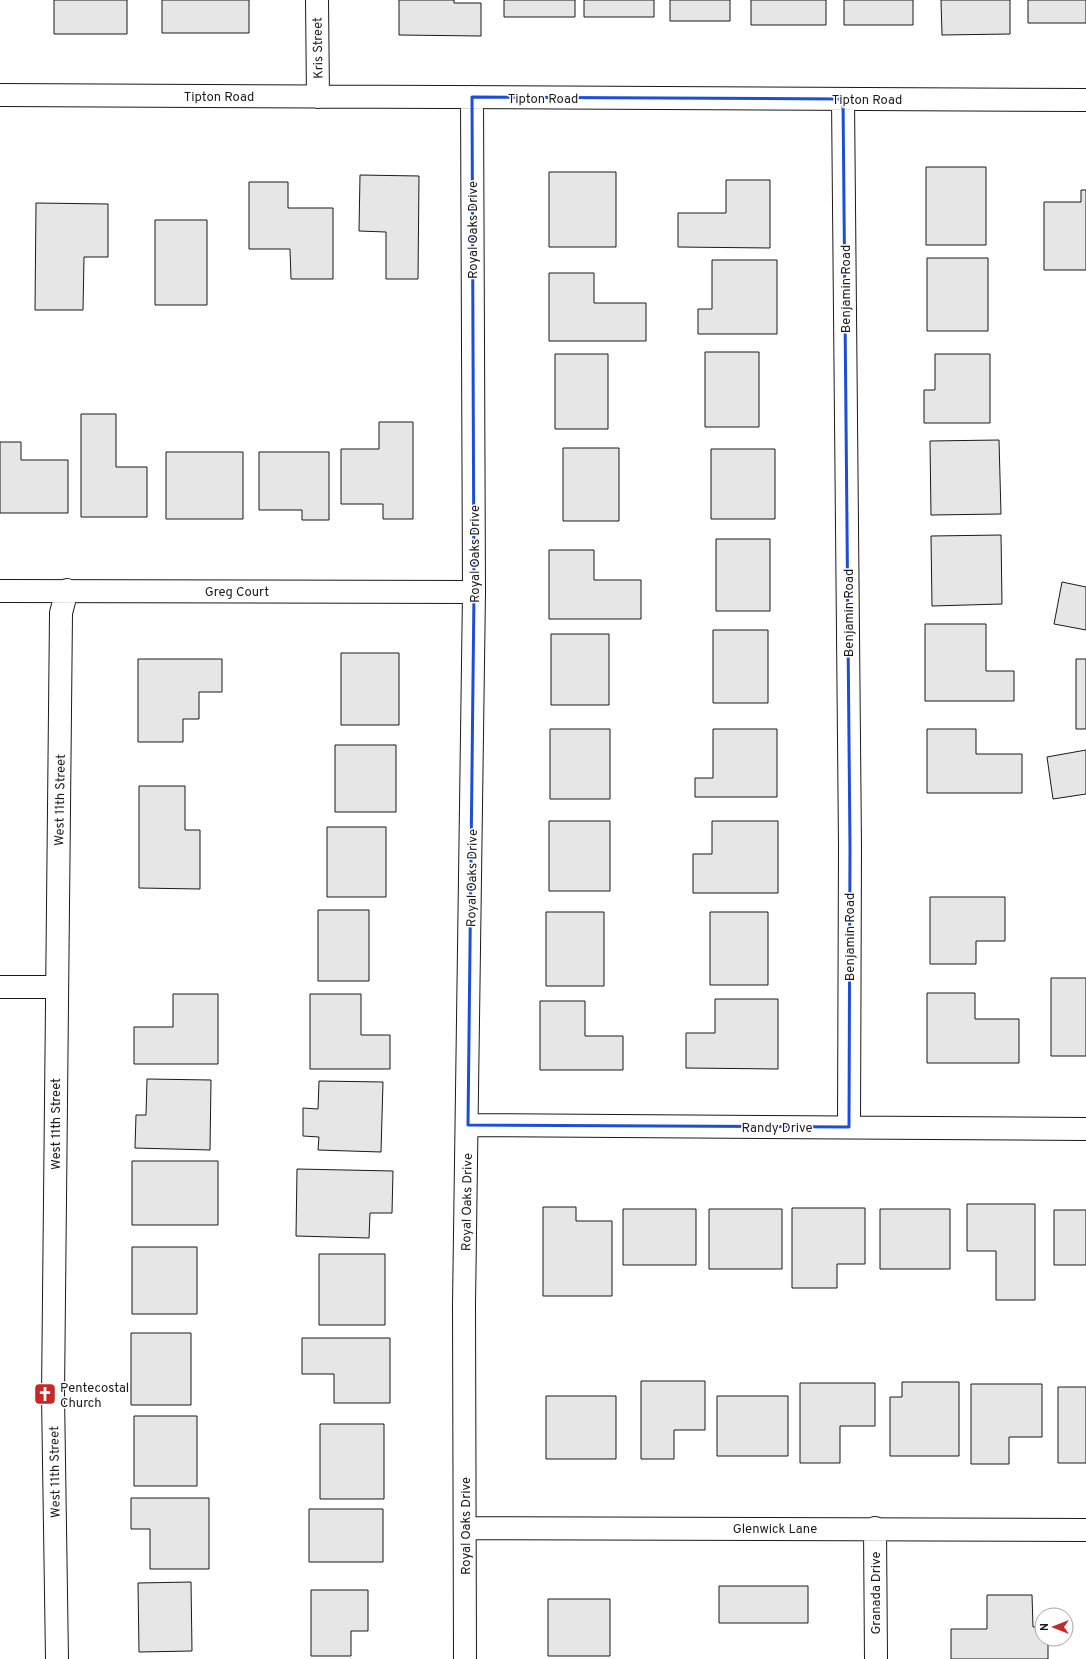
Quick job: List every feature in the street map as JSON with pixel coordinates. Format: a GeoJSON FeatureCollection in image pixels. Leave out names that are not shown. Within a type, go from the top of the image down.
{"type":"FeatureCollection","features":[{"type":"Feature","properties":{"kind":"street","name":"Kris Street"},"geometry":{"type":"LineString","coordinates":[[317,0],[318,96]]}},
{"type":"Feature","properties":{"kind":"street","name":"Tipton Road"},"geometry":{"type":"LineString","coordinates":[[0,95],[1086,100]]}},
{"type":"Feature","properties":{"kind":"street","name":"Royal Oaks Drive"},"geometry":{"type":"LineString","coordinates":[[465,1659],[464,1305],[468,1125],[474,592],[472,97]]}},
{"type":"Feature","properties":{"kind":"street","name":"Benjamin Road"},"geometry":{"type":"LineString","coordinates":[[843,99],[850,839],[849,1127]]}},
{"type":"Feature","properties":{"kind":"street","name":"West 11th Street"},"geometry":{"type":"LineString","coordinates":[[58,1659],[53,1394],[61,613],[67,590]]}},
{"type":"Feature","properties":{"kind":"street","name":"Greg Court"},"geometry":{"type":"LineString","coordinates":[[0,591],[474,592]]}},
{"type":"Feature","properties":{"kind":"street"},"geometry":{"type":"LineString","coordinates":[[0,987],[57,987]]}},
{"type":"Feature","properties":{"kind":"street","name":"Randy Drive"},"geometry":{"type":"LineString","coordinates":[[468,1125],[1086,1129]]}},
{"type":"Feature","properties":{"kind":"street","name":"Glenwick Lane"},"geometry":{"type":"LineString","coordinates":[[465,1528],[875,1528],[1086,1530]]}},
{"type":"Feature","properties":{"kind":"street","name":"Granada Drive"},"geometry":{"type":"LineString","coordinates":[[875,1528],[876,1659]]}},
{"type":"Feature","properties":{"kind":"highlighted area"},"geometry":{"type":"Polygon","coordinates":[[[472,97],[843,99],[850,847],[849,1127],[468,1125],[474,592],[472,97]]]}},
{"type":"Feature","properties":{"kind":"building"},"geometry":{"type":"Polygon","coordinates":[[[54,0],[127,0],[127,34],[54,34],[54,0]]]}},
{"type":"Feature","properties":{"kind":"building"},"geometry":{"type":"Polygon","coordinates":[[[162,0],[249,0],[249,33],[162,33],[162,0]]]}},
{"type":"Feature","properties":{"kind":"building"},"geometry":{"type":"Polygon","coordinates":[[[399,0],[454,0],[454,3],[481,3],[481,36],[399,35],[399,0]]]}},
{"type":"Feature","properties":{"kind":"building"},"geometry":{"type":"Polygon","coordinates":[[[504,0],[575,0],[575,17],[504,17],[504,0]]]}},
{"type":"Feature","properties":{"kind":"building"},"geometry":{"type":"Polygon","coordinates":[[[584,0],[654,0],[654,17],[584,17],[584,0]]]}},
{"type":"Feature","properties":{"kind":"building"},"geometry":{"type":"Polygon","coordinates":[[[670,0],[730,0],[730,21],[670,21],[670,0]]]}},
{"type":"Feature","properties":{"kind":"building"},"geometry":{"type":"Polygon","coordinates":[[[751,0],[826,0],[826,25],[751,25],[751,0]]]}},
{"type":"Feature","properties":{"kind":"building"},"geometry":{"type":"Polygon","coordinates":[[[844,0],[913,0],[913,25],[844,25],[844,0]]]}},
{"type":"Feature","properties":{"kind":"building"},"geometry":{"type":"Polygon","coordinates":[[[941,0],[1010,0],[1010,34],[942,35],[941,0]]]}},
{"type":"Feature","properties":{"kind":"building"},"geometry":{"type":"Polygon","coordinates":[[[1028,0],[1086,0],[1086,23],[1028,23],[1028,0]]]}},
{"type":"Feature","properties":{"kind":"building"},"geometry":{"type":"Polygon","coordinates":[[[926,167],[986,167],[986,245],[926,245],[926,167]]]}},
{"type":"Feature","properties":{"kind":"building"},"geometry":{"type":"Polygon","coordinates":[[[549,172],[616,172],[616,247],[549,247],[549,172]]]}},
{"type":"Feature","properties":{"kind":"building"},"geometry":{"type":"Polygon","coordinates":[[[360,175],[419,176],[418,279],[386,279],[386,232],[359,231],[360,175]]]}},
{"type":"Feature","properties":{"kind":"building"},"geometry":{"type":"Polygon","coordinates":[[[726,180],[770,180],[770,248],[678,247],[678,213],[726,213],[726,180]]]}},
{"type":"Feature","properties":{"kind":"building"},"geometry":{"type":"Polygon","coordinates":[[[249,182],[288,182],[288,208],[333,208],[333,279],[291,279],[290,249],[249,249],[249,182]]]}},
{"type":"Feature","properties":{"kind":"building"},"geometry":{"type":"Polygon","coordinates":[[[1081,190],[1086,190],[1086,270],[1044,270],[1044,202],[1081,202],[1081,190]]]}},
{"type":"Feature","properties":{"kind":"building"},"geometry":{"type":"Polygon","coordinates":[[[36,203],[108,204],[108,257],[84,257],[83,310],[35,310],[36,203]]]}},
{"type":"Feature","properties":{"kind":"building"},"geometry":{"type":"Polygon","coordinates":[[[155,220],[207,220],[207,305],[155,305],[155,220]]]}},
{"type":"Feature","properties":{"kind":"building"},"geometry":{"type":"Polygon","coordinates":[[[927,258],[988,258],[988,331],[927,331],[927,258]]]}},
{"type":"Feature","properties":{"kind":"building"},"geometry":{"type":"Polygon","coordinates":[[[712,260],[777,260],[777,334],[698,334],[698,309],[712,309],[712,260]]]}},
{"type":"Feature","properties":{"kind":"building"},"geometry":{"type":"Polygon","coordinates":[[[549,273],[594,273],[594,303],[646,303],[646,341],[549,341],[549,273]]]}},
{"type":"Feature","properties":{"kind":"building"},"geometry":{"type":"Polygon","coordinates":[[[705,352],[759,352],[759,427],[705,427],[705,352]]]}},
{"type":"Feature","properties":{"kind":"building"},"geometry":{"type":"Polygon","coordinates":[[[555,354],[608,354],[608,429],[555,429],[555,354]]]}},
{"type":"Feature","properties":{"kind":"building"},"geometry":{"type":"Polygon","coordinates":[[[935,354],[990,354],[990,423],[924,423],[924,390],[935,390],[935,354]]]}},
{"type":"Feature","properties":{"kind":"building"},"geometry":{"type":"Polygon","coordinates":[[[81,414],[116,414],[116,467],[147,467],[147,517],[81,517],[81,414]]]}},
{"type":"Feature","properties":{"kind":"building"},"geometry":{"type":"Polygon","coordinates":[[[379,422],[413,422],[413,519],[383,519],[383,504],[341,504],[341,449],[379,449],[379,422]]]}},
{"type":"Feature","properties":{"kind":"building"},"geometry":{"type":"Polygon","coordinates":[[[999,440],[1001,514],[931,515],[930,441],[999,440]]]}},
{"type":"Feature","properties":{"kind":"building"},"geometry":{"type":"Polygon","coordinates":[[[0,442],[21,442],[21,460],[68,460],[68,513],[0,513],[0,442]]]}},
{"type":"Feature","properties":{"kind":"building"},"geometry":{"type":"Polygon","coordinates":[[[563,448],[619,448],[619,521],[563,521],[563,448]]]}},
{"type":"Feature","properties":{"kind":"building"},"geometry":{"type":"Polygon","coordinates":[[[711,449],[775,449],[775,519],[711,519],[711,449]]]}},
{"type":"Feature","properties":{"kind":"building"},"geometry":{"type":"Polygon","coordinates":[[[166,452],[243,452],[243,519],[166,519],[166,452]]]}},
{"type":"Feature","properties":{"kind":"building"},"geometry":{"type":"Polygon","coordinates":[[[259,452],[329,452],[329,520],[302,520],[302,510],[259,510],[259,452]]]}},
{"type":"Feature","properties":{"kind":"building"},"geometry":{"type":"Polygon","coordinates":[[[1001,535],[1002,604],[932,606],[931,536],[1001,535]]]}},
{"type":"Feature","properties":{"kind":"building"},"geometry":{"type":"Polygon","coordinates":[[[716,539],[770,539],[770,611],[716,611],[716,539]]]}},
{"type":"Feature","properties":{"kind":"building"},"geometry":{"type":"Polygon","coordinates":[[[549,550],[594,550],[594,580],[641,580],[641,619],[549,619],[549,550]]]}},
{"type":"Feature","properties":{"kind":"building"},"geometry":{"type":"Polygon","coordinates":[[[1062,582],[1086,587],[1086,630],[1054,624],[1062,582]]]}},
{"type":"Feature","properties":{"kind":"building"},"geometry":{"type":"Polygon","coordinates":[[[925,624],[986,624],[986,671],[1014,671],[1014,701],[925,701],[925,624]]]}},
{"type":"Feature","properties":{"kind":"building"},"geometry":{"type":"Polygon","coordinates":[[[713,630],[768,630],[768,703],[713,703],[713,630]]]}},
{"type":"Feature","properties":{"kind":"building"},"geometry":{"type":"Polygon","coordinates":[[[551,634],[609,634],[609,705],[551,705],[551,634]]]}},
{"type":"Feature","properties":{"kind":"building"},"geometry":{"type":"Polygon","coordinates":[[[341,653],[399,653],[399,725],[341,725],[341,653]]]}},
{"type":"Feature","properties":{"kind":"building"},"geometry":{"type":"Polygon","coordinates":[[[138,659],[222,659],[222,692],[199,692],[199,719],[183,719],[183,742],[138,742],[138,659]]]}},
{"type":"Feature","properties":{"kind":"building"},"geometry":{"type":"Polygon","coordinates":[[[1076,659],[1086,659],[1086,729],[1076,729],[1076,659]]]}},
{"type":"Feature","properties":{"kind":"building"},"geometry":{"type":"Polygon","coordinates":[[[550,729],[610,729],[610,799],[550,799],[550,729]]]}},
{"type":"Feature","properties":{"kind":"building"},"geometry":{"type":"Polygon","coordinates":[[[713,729],[777,729],[777,797],[695,797],[695,778],[713,778],[713,729]]]}},
{"type":"Feature","properties":{"kind":"building"},"geometry":{"type":"Polygon","coordinates":[[[927,729],[976,729],[976,754],[1022,754],[1022,793],[927,793],[927,729]]]}},
{"type":"Feature","properties":{"kind":"building"},"geometry":{"type":"Polygon","coordinates":[[[335,745],[396,745],[396,812],[335,812],[335,745]]]}},
{"type":"Feature","properties":{"kind":"building"},"geometry":{"type":"Polygon","coordinates":[[[1086,750],[1086,794],[1053,799],[1047,757],[1086,750]]]}},
{"type":"Feature","properties":{"kind":"building"},"geometry":{"type":"Polygon","coordinates":[[[139,786],[185,786],[185,830],[200,830],[200,889],[139,888],[139,786]]]}},
{"type":"Feature","properties":{"kind":"building"},"geometry":{"type":"Polygon","coordinates":[[[549,821],[610,821],[610,891],[549,891],[549,821]]]}},
{"type":"Feature","properties":{"kind":"building"},"geometry":{"type":"Polygon","coordinates":[[[712,821],[778,821],[778,893],[693,893],[693,854],[712,854],[712,821]]]}},
{"type":"Feature","properties":{"kind":"building"},"geometry":{"type":"Polygon","coordinates":[[[327,827],[386,827],[386,897],[327,897],[327,827]]]}},
{"type":"Feature","properties":{"kind":"building"},"geometry":{"type":"Polygon","coordinates":[[[930,897],[1005,897],[1005,941],[976,941],[976,964],[930,964],[930,897]]]}},
{"type":"Feature","properties":{"kind":"building"},"geometry":{"type":"Polygon","coordinates":[[[318,910],[369,910],[369,981],[318,981],[318,910]]]}},
{"type":"Feature","properties":{"kind":"building"},"geometry":{"type":"Polygon","coordinates":[[[546,912],[604,912],[604,986],[546,986],[546,912]]]}},
{"type":"Feature","properties":{"kind":"building"},"geometry":{"type":"Polygon","coordinates":[[[710,912],[768,912],[768,985],[710,985],[710,912]]]}},
{"type":"Feature","properties":{"kind":"building"},"geometry":{"type":"Polygon","coordinates":[[[1051,978],[1086,978],[1086,1056],[1051,1056],[1051,978]]]}},
{"type":"Feature","properties":{"kind":"building"},"geometry":{"type":"Polygon","coordinates":[[[927,993],[975,993],[975,1019],[1019,1019],[1019,1063],[927,1063],[927,993]]]}},
{"type":"Feature","properties":{"kind":"building"},"geometry":{"type":"Polygon","coordinates":[[[173,994],[218,994],[218,1064],[134,1064],[134,1027],[173,1027],[173,994]]]}},
{"type":"Feature","properties":{"kind":"building"},"geometry":{"type":"Polygon","coordinates":[[[310,994],[361,994],[361,1035],[390,1035],[390,1069],[310,1069],[310,994]]]}},
{"type":"Feature","properties":{"kind":"building"},"geometry":{"type":"Polygon","coordinates":[[[715,999],[778,999],[778,1069],[686,1068],[686,1033],[715,1033],[715,999]]]}},
{"type":"Feature","properties":{"kind":"building"},"geometry":{"type":"Polygon","coordinates":[[[540,1001],[585,1001],[585,1036],[623,1036],[623,1070],[540,1070],[540,1001]]]}},
{"type":"Feature","properties":{"kind":"building"},"geometry":{"type":"Polygon","coordinates":[[[147,1079],[211,1080],[210,1150],[135,1148],[136,1115],[146,1115],[147,1079]]]}},
{"type":"Feature","properties":{"kind":"building"},"geometry":{"type":"Polygon","coordinates":[[[319,1081],[383,1082],[381,1152],[318,1150],[319,1137],[303,1136],[303,1108],[318,1109],[319,1081]]]}},
{"type":"Feature","properties":{"kind":"building"},"geometry":{"type":"Polygon","coordinates":[[[132,1161],[218,1161],[218,1225],[132,1225],[132,1161]]]}},
{"type":"Feature","properties":{"kind":"building"},"geometry":{"type":"Polygon","coordinates":[[[297,1169],[393,1171],[392,1213],[370,1213],[369,1238],[296,1236],[297,1169]]]}},
{"type":"Feature","properties":{"kind":"building"},"geometry":{"type":"Polygon","coordinates":[[[967,1204],[1035,1204],[1035,1300],[996,1300],[996,1251],[967,1251],[967,1204]]]}},
{"type":"Feature","properties":{"kind":"building"},"geometry":{"type":"Polygon","coordinates":[[[543,1207],[576,1207],[576,1221],[612,1221],[612,1296],[543,1296],[543,1207]]]}},
{"type":"Feature","properties":{"kind":"building"},"geometry":{"type":"Polygon","coordinates":[[[792,1208],[865,1208],[865,1264],[837,1264],[837,1288],[792,1288],[792,1208]]]}},
{"type":"Feature","properties":{"kind":"building"},"geometry":{"type":"Polygon","coordinates":[[[623,1209],[696,1209],[696,1265],[623,1265],[623,1209]]]}},
{"type":"Feature","properties":{"kind":"building"},"geometry":{"type":"Polygon","coordinates":[[[709,1209],[782,1209],[782,1269],[709,1269],[709,1209]]]}},
{"type":"Feature","properties":{"kind":"building"},"geometry":{"type":"Polygon","coordinates":[[[880,1209],[950,1209],[950,1269],[880,1269],[880,1209]]]}},
{"type":"Feature","properties":{"kind":"building"},"geometry":{"type":"Polygon","coordinates":[[[1054,1210],[1086,1210],[1086,1265],[1054,1265],[1054,1210]]]}},
{"type":"Feature","properties":{"kind":"building"},"geometry":{"type":"Polygon","coordinates":[[[132,1247],[197,1247],[197,1314],[132,1314],[132,1247]]]}},
{"type":"Feature","properties":{"kind":"building"},"geometry":{"type":"Polygon","coordinates":[[[319,1254],[385,1254],[385,1325],[319,1325],[319,1254]]]}},
{"type":"Feature","properties":{"kind":"building"},"geometry":{"type":"Polygon","coordinates":[[[131,1333],[191,1333],[191,1405],[131,1405],[131,1333]]]}},
{"type":"Feature","properties":{"kind":"building"},"geometry":{"type":"Polygon","coordinates":[[[302,1338],[390,1338],[390,1403],[334,1403],[334,1374],[302,1374],[302,1338]]]}},
{"type":"Feature","properties":{"kind":"building"},"geometry":{"type":"Polygon","coordinates":[[[641,1381],[705,1381],[705,1430],[674,1430],[674,1459],[641,1459],[641,1381]]]}},
{"type":"Feature","properties":{"kind":"building"},"geometry":{"type":"Polygon","coordinates":[[[902,1382],[959,1382],[959,1456],[890,1456],[890,1397],[902,1397],[902,1382]]]}},
{"type":"Feature","properties":{"kind":"building"},"geometry":{"type":"Polygon","coordinates":[[[800,1383],[875,1383],[875,1426],[840,1426],[840,1463],[800,1463],[800,1383]]]}},
{"type":"Feature","properties":{"kind":"building"},"geometry":{"type":"Polygon","coordinates":[[[971,1384],[1042,1384],[1042,1437],[1009,1437],[1009,1464],[971,1464],[971,1384]]]}},
{"type":"Feature","properties":{"kind":"building"},"geometry":{"type":"Polygon","coordinates":[[[1058,1387],[1086,1387],[1086,1463],[1058,1463],[1058,1387]]]}},
{"type":"Feature","properties":{"kind":"building"},"geometry":{"type":"Polygon","coordinates":[[[546,1396],[616,1396],[616,1459],[546,1459],[546,1396]]]}},
{"type":"Feature","properties":{"kind":"building"},"geometry":{"type":"Polygon","coordinates":[[[717,1396],[788,1396],[788,1456],[717,1456],[717,1396]]]}},
{"type":"Feature","properties":{"kind":"building"},"geometry":{"type":"Polygon","coordinates":[[[134,1416],[197,1416],[197,1486],[134,1486],[134,1416]]]}},
{"type":"Feature","properties":{"kind":"building"},"geometry":{"type":"Polygon","coordinates":[[[320,1424],[384,1424],[384,1499],[320,1499],[320,1424]]]}},
{"type":"Feature","properties":{"kind":"building"},"geometry":{"type":"Polygon","coordinates":[[[131,1498],[209,1498],[209,1569],[150,1569],[150,1529],[131,1529],[131,1498]]]}},
{"type":"Feature","properties":{"kind":"building"},"geometry":{"type":"Polygon","coordinates":[[[309,1509],[383,1509],[383,1562],[309,1562],[309,1509]]]}},
{"type":"Feature","properties":{"kind":"building"},"geometry":{"type":"Polygon","coordinates":[[[191,1582],[192,1651],[139,1652],[138,1583],[191,1582]]]}},
{"type":"Feature","properties":{"kind":"building"},"geometry":{"type":"Polygon","coordinates":[[[719,1586],[808,1586],[808,1623],[719,1623],[719,1586]]]}},
{"type":"Feature","properties":{"kind":"building"},"geometry":{"type":"Polygon","coordinates":[[[311,1590],[368,1590],[368,1631],[351,1631],[351,1656],[311,1656],[311,1590]]]}},
{"type":"Feature","properties":{"kind":"building"},"geometry":{"type":"Polygon","coordinates":[[[987,1595],[1032,1595],[1034,1647],[1048,1647],[1048,1659],[951,1659],[951,1629],[987,1629],[987,1595]]]}},
{"type":"Feature","properties":{"kind":"building"},"geometry":{"type":"Polygon","coordinates":[[[548,1599],[610,1599],[610,1656],[548,1656],[548,1599]]]}},
{"type":"Feature","properties":{"kind":"place","name":"Pentecostal Church"},"geometry":{"type":"Point","coordinates":[45,1394]}}]}
